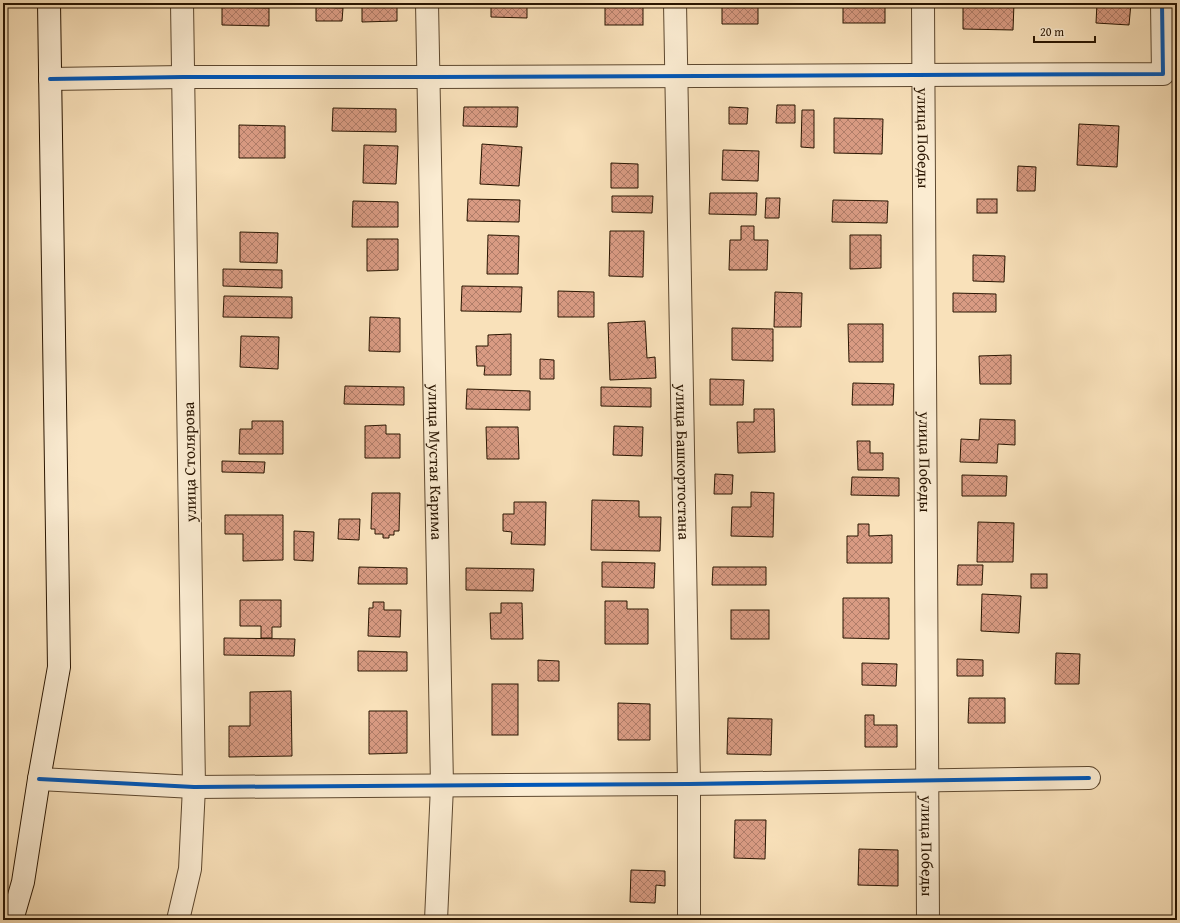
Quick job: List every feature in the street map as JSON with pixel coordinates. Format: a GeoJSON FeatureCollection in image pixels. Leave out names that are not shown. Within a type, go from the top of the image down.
{"type":"FeatureCollection","features":[{"type":"Feature","properties":{"kind":"street"},"geometry":{"type":"LineString","coordinates":[[12,920],[23,882],[39,779],[59,667],[50,3]]}},
{"type":"Feature","properties":{"kind":"street","name":"улица Столярова"},"geometry":{"type":"LineString","coordinates":[[178,920],[190,869],[194,787],[182,3]]}},
{"type":"Feature","properties":{"kind":"street","name":"улица Мустая Карима"},"geometry":{"type":"LineString","coordinates":[[427,3],[442,786],[436,920]]}},
{"type":"Feature","properties":{"kind":"street","name":"улица Башкортостана"},"geometry":{"type":"LineString","coordinates":[[676,3],[689,784],[689,920]]}},
{"type":"Feature","properties":{"kind":"street","name":"улица Победы"},"geometry":{"type":"LineString","coordinates":[[923,3],[928,920]]}},
{"type":"Feature","properties":{"kind":"street"},"geometry":{"type":"LineString","coordinates":[[50,80],[183,77],[1163,74],[1162,3]]}},
{"type":"Feature","properties":{"kind":"street"},"geometry":{"type":"LineString","coordinates":[[39,779],[194,787],[689,784],[1089,778]]}},
{"type":"Feature","properties":{"kind":"building"},"geometry":{"type":"Polygon","coordinates":[[[362,3],[397,3],[397,21],[362,22],[362,3]]]}},
{"type":"Feature","properties":{"kind":"building"},"geometry":{"type":"Polygon","coordinates":[[[491,3],[527,3],[527,18],[491,17],[491,3]]]}},
{"type":"Feature","properties":{"kind":"building"},"geometry":{"type":"Polygon","coordinates":[[[605,3],[643,3],[643,25],[605,25],[605,3]]]}},
{"type":"Feature","properties":{"kind":"building"},"geometry":{"type":"Polygon","coordinates":[[[734,3],[758,3],[758,24],[722,24],[722,5],[734,5],[734,3]]]}},
{"type":"Feature","properties":{"kind":"building"},"geometry":{"type":"Polygon","coordinates":[[[843,3],[885,3],[885,23],[843,23],[843,3]]]}},
{"type":"Feature","properties":{"kind":"building"},"geometry":{"type":"Polygon","coordinates":[[[963,3],[1014,3],[1013,30],[963,29],[963,3]]]}},
{"type":"Feature","properties":{"kind":"building"},"geometry":{"type":"Polygon","coordinates":[[[1097,3],[1131,3],[1129,25],[1096,23],[1097,3]]]}},
{"type":"Feature","properties":{"kind":"building"},"geometry":{"type":"Polygon","coordinates":[[[222,7],[269,8],[269,26],[222,25],[222,7]]]}},
{"type":"Feature","properties":{"kind":"building"},"geometry":{"type":"Polygon","coordinates":[[[316,7],[343,8],[342,21],[316,21],[316,7]]]}},
{"type":"Feature","properties":{"kind":"building"},"geometry":{"type":"Polygon","coordinates":[[[777,105],[795,105],[795,123],[776,123],[777,105]]]}},
{"type":"Feature","properties":{"kind":"building"},"geometry":{"type":"Polygon","coordinates":[[[464,107],[518,107],[517,127],[463,126],[464,107]]]}},
{"type":"Feature","properties":{"kind":"building"},"geometry":{"type":"Polygon","coordinates":[[[729,107],[748,108],[747,124],[729,124],[729,107]]]}},
{"type":"Feature","properties":{"kind":"building"},"geometry":{"type":"Polygon","coordinates":[[[333,108],[396,109],[396,132],[332,131],[333,108]]]}},
{"type":"Feature","properties":{"kind":"building"},"geometry":{"type":"Polygon","coordinates":[[[802,110],[814,110],[814,148],[801,147],[802,110]]]}},
{"type":"Feature","properties":{"kind":"building"},"geometry":{"type":"Polygon","coordinates":[[[834,118],[883,119],[882,154],[834,153],[834,118]]]}},
{"type":"Feature","properties":{"kind":"building"},"geometry":{"type":"Polygon","coordinates":[[[1079,124],[1119,126],[1117,167],[1077,165],[1079,124]]]}},
{"type":"Feature","properties":{"kind":"building"},"geometry":{"type":"Polygon","coordinates":[[[239,125],[285,126],[285,158],[239,158],[239,125]]]}},
{"type":"Feature","properties":{"kind":"building"},"geometry":{"type":"Polygon","coordinates":[[[482,144],[522,147],[519,186],[480,184],[482,144]]]}},
{"type":"Feature","properties":{"kind":"building"},"geometry":{"type":"Polygon","coordinates":[[[364,145],[398,146],[396,184],[363,183],[364,145]]]}},
{"type":"Feature","properties":{"kind":"building"},"geometry":{"type":"Polygon","coordinates":[[[723,150],[759,151],[758,181],[722,180],[723,150]]]}},
{"type":"Feature","properties":{"kind":"building"},"geometry":{"type":"Polygon","coordinates":[[[611,163],[638,164],[638,188],[611,188],[611,163]]]}},
{"type":"Feature","properties":{"kind":"building"},"geometry":{"type":"Polygon","coordinates":[[[1018,166],[1036,167],[1035,191],[1017,191],[1018,166]]]}},
{"type":"Feature","properties":{"kind":"building"},"geometry":{"type":"Polygon","coordinates":[[[710,193],[757,193],[756,215],[709,214],[710,193]]]}},
{"type":"Feature","properties":{"kind":"building"},"geometry":{"type":"Polygon","coordinates":[[[612,196],[653,196],[652,213],[612,212],[612,196]]]}},
{"type":"Feature","properties":{"kind":"building"},"geometry":{"type":"Polygon","coordinates":[[[766,198],[780,198],[779,218],[765,218],[766,198]]]}},
{"type":"Feature","properties":{"kind":"building"},"geometry":{"type":"Polygon","coordinates":[[[468,199],[520,200],[519,222],[467,221],[468,199]]]}},
{"type":"Feature","properties":{"kind":"building"},"geometry":{"type":"Polygon","coordinates":[[[977,199],[997,199],[997,213],[977,213],[977,199]]]}},
{"type":"Feature","properties":{"kind":"building"},"geometry":{"type":"Polygon","coordinates":[[[833,200],[888,201],[887,223],[832,222],[833,200]]]}},
{"type":"Feature","properties":{"kind":"building"},"geometry":{"type":"Polygon","coordinates":[[[353,201],[398,202],[398,227],[352,227],[353,201]]]}},
{"type":"Feature","properties":{"kind":"building"},"geometry":{"type":"Polygon","coordinates":[[[741,226],[754,226],[754,240],[768,240],[767,270],[729,270],[730,240],[741,240],[741,226]]]}},
{"type":"Feature","properties":{"kind":"building"},"geometry":{"type":"Polygon","coordinates":[[[610,231],[644,231],[643,277],[609,276],[610,231]]]}},
{"type":"Feature","properties":{"kind":"building"},"geometry":{"type":"Polygon","coordinates":[[[240,232],[278,233],[277,263],[240,262],[240,232]]]}},
{"type":"Feature","properties":{"kind":"building"},"geometry":{"type":"Polygon","coordinates":[[[488,235],[519,236],[518,274],[487,274],[488,235]]]}},
{"type":"Feature","properties":{"kind":"building"},"geometry":{"type":"Polygon","coordinates":[[[850,235],[881,235],[881,268],[850,269],[850,235]]]}},
{"type":"Feature","properties":{"kind":"building"},"geometry":{"type":"Polygon","coordinates":[[[367,239],[398,239],[398,270],[367,271],[367,239]]]}},
{"type":"Feature","properties":{"kind":"building"},"geometry":{"type":"Polygon","coordinates":[[[973,255],[1005,256],[1004,282],[973,281],[973,255]]]}},
{"type":"Feature","properties":{"kind":"building"},"geometry":{"type":"Polygon","coordinates":[[[223,269],[282,270],[282,288],[223,286],[223,269]]]}},
{"type":"Feature","properties":{"kind":"building"},"geometry":{"type":"Polygon","coordinates":[[[462,286],[522,287],[521,312],[461,311],[462,286]]]}},
{"type":"Feature","properties":{"kind":"building"},"geometry":{"type":"Polygon","coordinates":[[[558,291],[594,292],[594,317],[558,317],[558,291]]]}},
{"type":"Feature","properties":{"kind":"building"},"geometry":{"type":"Polygon","coordinates":[[[775,292],[802,293],[801,327],[774,327],[775,292]]]}},
{"type":"Feature","properties":{"kind":"building"},"geometry":{"type":"Polygon","coordinates":[[[953,293],[996,294],[996,312],[953,312],[953,293]]]}},
{"type":"Feature","properties":{"kind":"building"},"geometry":{"type":"Polygon","coordinates":[[[224,296],[292,297],[292,318],[223,317],[224,296]]]}},
{"type":"Feature","properties":{"kind":"building"},"geometry":{"type":"Polygon","coordinates":[[[370,317],[400,318],[400,352],[369,351],[370,317]]]}},
{"type":"Feature","properties":{"kind":"building"},"geometry":{"type":"Polygon","coordinates":[[[645,321],[647,358],[655,357],[656,378],[610,380],[608,323],[645,321]]]}},
{"type":"Feature","properties":{"kind":"building"},"geometry":{"type":"Polygon","coordinates":[[[848,324],[883,324],[883,362],[849,362],[848,324]]]}},
{"type":"Feature","properties":{"kind":"building"},"geometry":{"type":"Polygon","coordinates":[[[732,328],[773,329],[773,361],[732,360],[732,328]]]}},
{"type":"Feature","properties":{"kind":"building"},"geometry":{"type":"Polygon","coordinates":[[[511,334],[511,375],[484,375],[485,366],[477,366],[476,346],[488,346],[488,335],[511,334]]]}},
{"type":"Feature","properties":{"kind":"building"},"geometry":{"type":"Polygon","coordinates":[[[241,336],[279,337],[278,369],[240,367],[241,336]]]}},
{"type":"Feature","properties":{"kind":"building"},"geometry":{"type":"Polygon","coordinates":[[[1011,355],[1011,384],[980,384],[979,356],[1011,355]]]}},
{"type":"Feature","properties":{"kind":"building"},"geometry":{"type":"Polygon","coordinates":[[[540,359],[554,360],[554,379],[540,379],[540,359]]]}},
{"type":"Feature","properties":{"kind":"building"},"geometry":{"type":"Polygon","coordinates":[[[710,379],[744,380],[743,405],[710,405],[710,379]]]}},
{"type":"Feature","properties":{"kind":"building"},"geometry":{"type":"Polygon","coordinates":[[[853,383],[894,384],[893,405],[852,405],[853,383]]]}},
{"type":"Feature","properties":{"kind":"building"},"geometry":{"type":"Polygon","coordinates":[[[345,386],[404,387],[404,405],[344,404],[345,386]]]}},
{"type":"Feature","properties":{"kind":"building"},"geometry":{"type":"Polygon","coordinates":[[[601,387],[651,388],[651,407],[601,406],[601,387]]]}},
{"type":"Feature","properties":{"kind":"building"},"geometry":{"type":"Polygon","coordinates":[[[467,389],[530,391],[530,410],[466,409],[467,389]]]}},
{"type":"Feature","properties":{"kind":"building"},"geometry":{"type":"Polygon","coordinates":[[[754,409],[774,409],[775,452],[738,453],[737,422],[754,422],[754,409]]]}},
{"type":"Feature","properties":{"kind":"building"},"geometry":{"type":"Polygon","coordinates":[[[980,419],[1015,420],[1015,445],[998,444],[997,463],[960,462],[961,439],[979,440],[980,419]]]}},
{"type":"Feature","properties":{"kind":"building"},"geometry":{"type":"Polygon","coordinates":[[[252,421],[283,421],[283,454],[239,454],[240,429],[252,429],[252,421]]]}},
{"type":"Feature","properties":{"kind":"building"},"geometry":{"type":"Polygon","coordinates":[[[386,425],[386,434],[400,434],[400,458],[365,458],[365,426],[386,425]]]}},
{"type":"Feature","properties":{"kind":"building"},"geometry":{"type":"Polygon","coordinates":[[[614,426],[643,427],[642,456],[613,455],[614,426]]]}},
{"type":"Feature","properties":{"kind":"building"},"geometry":{"type":"Polygon","coordinates":[[[486,427],[518,427],[519,459],[487,459],[486,427]]]}},
{"type":"Feature","properties":{"kind":"building"},"geometry":{"type":"Polygon","coordinates":[[[857,441],[870,441],[870,453],[883,453],[883,470],[858,470],[857,441]]]}},
{"type":"Feature","properties":{"kind":"building"},"geometry":{"type":"Polygon","coordinates":[[[222,461],[265,462],[264,473],[222,472],[222,461]]]}},
{"type":"Feature","properties":{"kind":"building"},"geometry":{"type":"Polygon","coordinates":[[[715,474],[733,475],[732,494],[714,494],[715,474]]]}},
{"type":"Feature","properties":{"kind":"building"},"geometry":{"type":"Polygon","coordinates":[[[962,475],[1007,476],[1006,496],[962,496],[962,475]]]}},
{"type":"Feature","properties":{"kind":"building"},"geometry":{"type":"Polygon","coordinates":[[[852,477],[899,478],[899,496],[851,495],[852,477]]]}},
{"type":"Feature","properties":{"kind":"building"},"geometry":{"type":"Polygon","coordinates":[[[751,492],[774,493],[773,537],[731,536],[732,507],[751,507],[751,492]]]}},
{"type":"Feature","properties":{"kind":"building"},"geometry":{"type":"Polygon","coordinates":[[[372,493],[400,493],[399,531],[394,531],[394,535],[389,535],[389,538],[383,538],[383,534],[375,534],[375,529],[371,529],[372,493]]]}},
{"type":"Feature","properties":{"kind":"building"},"geometry":{"type":"Polygon","coordinates":[[[592,500],[639,501],[639,517],[661,517],[660,551],[591,550],[592,500]]]}},
{"type":"Feature","properties":{"kind":"building"},"geometry":{"type":"Polygon","coordinates":[[[514,502],[546,502],[545,545],[511,544],[512,532],[503,531],[503,514],[514,514],[514,502]]]}},
{"type":"Feature","properties":{"kind":"building"},"geometry":{"type":"Polygon","coordinates":[[[225,515],[283,515],[283,560],[243,561],[243,534],[225,534],[225,515]]]}},
{"type":"Feature","properties":{"kind":"building"},"geometry":{"type":"Polygon","coordinates":[[[339,519],[360,519],[359,540],[338,539],[339,519]]]}},
{"type":"Feature","properties":{"kind":"building"},"geometry":{"type":"Polygon","coordinates":[[[978,522],[1014,523],[1013,562],[977,562],[978,522]]]}},
{"type":"Feature","properties":{"kind":"building"},"geometry":{"type":"Polygon","coordinates":[[[858,524],[869,524],[869,536],[892,535],[892,563],[847,563],[847,536],[858,536],[858,524]]]}},
{"type":"Feature","properties":{"kind":"building"},"geometry":{"type":"Polygon","coordinates":[[[294,531],[314,532],[313,561],[294,560],[294,531]]]}},
{"type":"Feature","properties":{"kind":"building"},"geometry":{"type":"Polygon","coordinates":[[[602,562],[655,563],[654,588],[602,587],[602,562]]]}},
{"type":"Feature","properties":{"kind":"building"},"geometry":{"type":"Polygon","coordinates":[[[958,565],[983,565],[982,585],[957,585],[958,565]]]}},
{"type":"Feature","properties":{"kind":"building"},"geometry":{"type":"Polygon","coordinates":[[[359,567],[407,568],[407,584],[358,584],[359,567]]]}},
{"type":"Feature","properties":{"kind":"building"},"geometry":{"type":"Polygon","coordinates":[[[713,567],[766,567],[766,585],[712,585],[713,567]]]}},
{"type":"Feature","properties":{"kind":"building"},"geometry":{"type":"Polygon","coordinates":[[[466,568],[534,569],[533,591],[466,590],[466,568]]]}},
{"type":"Feature","properties":{"kind":"building"},"geometry":{"type":"Polygon","coordinates":[[[1031,574],[1047,574],[1047,588],[1031,588],[1031,574]]]}},
{"type":"Feature","properties":{"kind":"building"},"geometry":{"type":"Polygon","coordinates":[[[982,594],[1021,596],[1019,633],[981,631],[982,594]]]}},
{"type":"Feature","properties":{"kind":"building"},"geometry":{"type":"Polygon","coordinates":[[[843,598],[889,598],[889,639],[843,638],[843,598]]]}},
{"type":"Feature","properties":{"kind":"building"},"geometry":{"type":"Polygon","coordinates":[[[240,600],[281,600],[281,627],[272,627],[272,638],[261,638],[261,626],[240,626],[240,600]]]}},
{"type":"Feature","properties":{"kind":"building"},"geometry":{"type":"Polygon","coordinates":[[[605,601],[627,601],[627,609],[648,609],[648,644],[605,644],[605,601]]]}},
{"type":"Feature","properties":{"kind":"building"},"geometry":{"type":"Polygon","coordinates":[[[373,602],[384,602],[384,610],[401,610],[400,637],[368,636],[369,608],[373,608],[373,602]]]}},
{"type":"Feature","properties":{"kind":"building"},"geometry":{"type":"Polygon","coordinates":[[[501,603],[522,603],[523,639],[491,639],[490,613],[501,613],[501,603]]]}},
{"type":"Feature","properties":{"kind":"building"},"geometry":{"type":"Polygon","coordinates":[[[731,610],[769,610],[769,639],[731,639],[731,610]]]}},
{"type":"Feature","properties":{"kind":"building"},"geometry":{"type":"Polygon","coordinates":[[[224,638],[295,639],[294,656],[224,655],[224,638]]]}},
{"type":"Feature","properties":{"kind":"building"},"geometry":{"type":"Polygon","coordinates":[[[358,651],[407,652],[407,671],[358,671],[358,651]]]}},
{"type":"Feature","properties":{"kind":"building"},"geometry":{"type":"Polygon","coordinates":[[[1056,653],[1080,654],[1079,684],[1055,684],[1056,653]]]}},
{"type":"Feature","properties":{"kind":"building"},"geometry":{"type":"Polygon","coordinates":[[[957,659],[983,660],[983,676],[957,676],[957,659]]]}},
{"type":"Feature","properties":{"kind":"building"},"geometry":{"type":"Polygon","coordinates":[[[538,660],[559,661],[559,681],[538,681],[538,660]]]}},
{"type":"Feature","properties":{"kind":"building"},"geometry":{"type":"Polygon","coordinates":[[[862,663],[897,664],[896,686],[862,685],[862,663]]]}},
{"type":"Feature","properties":{"kind":"building"},"geometry":{"type":"Polygon","coordinates":[[[492,684],[518,684],[518,735],[492,735],[492,684]]]}},
{"type":"Feature","properties":{"kind":"building"},"geometry":{"type":"Polygon","coordinates":[[[291,691],[292,756],[229,757],[229,726],[250,726],[250,692],[291,691]]]}},
{"type":"Feature","properties":{"kind":"building"},"geometry":{"type":"Polygon","coordinates":[[[969,698],[1005,698],[1005,723],[968,723],[969,698]]]}},
{"type":"Feature","properties":{"kind":"building"},"geometry":{"type":"Polygon","coordinates":[[[618,703],[650,704],[650,740],[618,740],[618,703]]]}},
{"type":"Feature","properties":{"kind":"building"},"geometry":{"type":"Polygon","coordinates":[[[369,711],[407,711],[407,753],[369,754],[369,711]]]}},
{"type":"Feature","properties":{"kind":"building"},"geometry":{"type":"Polygon","coordinates":[[[865,715],[874,715],[874,725],[897,725],[897,747],[865,747],[865,715]]]}},
{"type":"Feature","properties":{"kind":"building"},"geometry":{"type":"Polygon","coordinates":[[[728,718],[772,719],[771,755],[727,754],[728,718]]]}},
{"type":"Feature","properties":{"kind":"building"},"geometry":{"type":"Polygon","coordinates":[[[735,820],[766,820],[765,859],[734,858],[735,820]]]}},
{"type":"Feature","properties":{"kind":"building"},"geometry":{"type":"Polygon","coordinates":[[[859,849],[898,850],[898,886],[858,885],[859,849]]]}},
{"type":"Feature","properties":{"kind":"building"},"geometry":{"type":"Polygon","coordinates":[[[631,870],[665,871],[665,886],[656,885],[655,903],[630,902],[631,870]]]}},
{"type":"Feature","properties":{"kind":"cycle path"},"geometry":{"type":"LineString","coordinates":[[50,79],[183,77],[1163,74],[1162,3]]}},
{"type":"Feature","properties":{"kind":"cycle path"},"geometry":{"type":"LineString","coordinates":[[39,779],[194,787],[689,784],[1089,778]]}}]}
